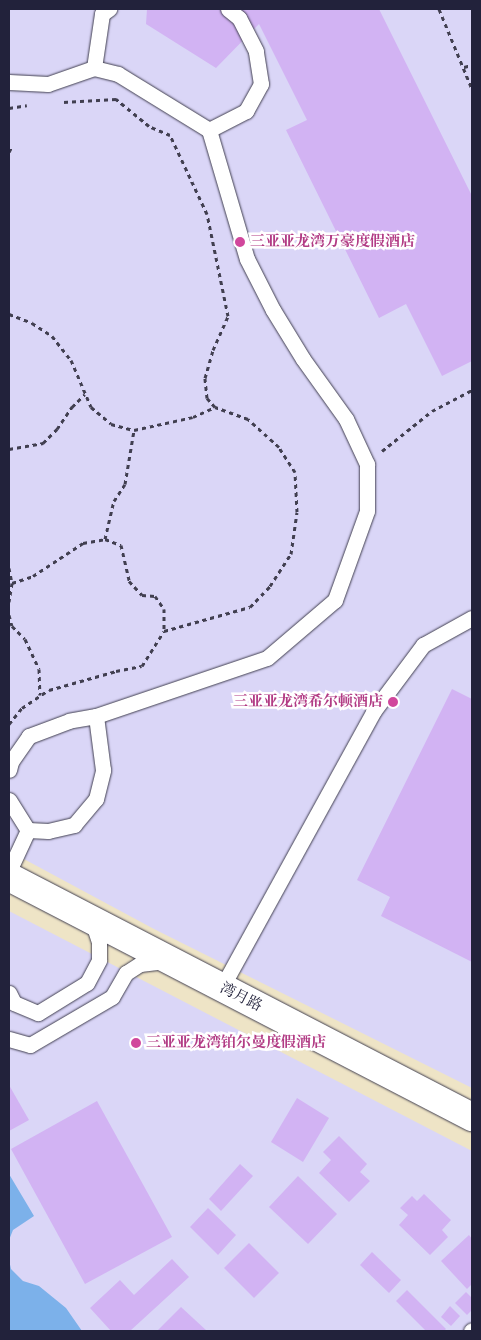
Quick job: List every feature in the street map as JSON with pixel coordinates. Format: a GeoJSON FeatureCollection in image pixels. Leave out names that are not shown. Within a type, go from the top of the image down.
{"type":"FeatureCollection","features":[{"type":"Feature","properties":{"kind":"street","name":"湾月路"},"geometry":{"type":"LineString","coordinates":[[9,876],[472,1117]]}},
{"type":"Feature","properties":{"kind":"lane"},"geometry":{"type":"LineString","coordinates":[[94,68],[102,14],[109,9]]}},
{"type":"Feature","properties":{"kind":"lane"},"geometry":{"type":"LineString","coordinates":[[209,130],[246,112],[260,84],[256,51],[239,18],[228,9]]}},
{"type":"Feature","properties":{"kind":"lane"},"geometry":{"type":"LineString","coordinates":[[9,82],[48,84],[94,68],[118,74],[209,130],[247,259],[273,310],[303,359],[346,419],[367,464],[367,511],[335,600],[267,658],[96,716],[69,720],[29,736],[11,762],[9,770]]}},
{"type":"Feature","properties":{"kind":"lane"},"geometry":{"type":"LineString","coordinates":[[222,987],[374,712],[424,645],[472,618]]}},
{"type":"Feature","properties":{"kind":"lane"},"geometry":{"type":"LineString","coordinates":[[28,830],[48,831],[74,825],[96,799],[103,770],[96,716]]}},
{"type":"Feature","properties":{"kind":"lane"},"geometry":{"type":"LineString","coordinates":[[9,800],[28,830]]}},
{"type":"Feature","properties":{"kind":"lane"},"geometry":{"type":"LineString","coordinates":[[9,871],[28,830]]}},
{"type":"Feature","properties":{"kind":"lane"},"geometry":{"type":"LineString","coordinates":[[9,993],[14,1003],[38,1013],[87,983],[99,960],[99,942],[92,919]]}},
{"type":"Feature","properties":{"kind":"lane"},"geometry":{"type":"LineString","coordinates":[[9,1038],[30,1045],[112,997],[126,973],[140,964],[170,960]]}},
{"type":"Feature","properties":{"kind":"path"},"geometry":{"type":"LineString","coordinates":[[439,9],[472,89]]}},
{"type":"Feature","properties":{"kind":"path"},"geometry":{"type":"LineString","coordinates":[[464,67],[472,65]]}},
{"type":"Feature","properties":{"kind":"path"},"geometry":{"type":"LineString","coordinates":[[58,102],[116,99],[149,126],[170,135],[207,214],[228,316],[213,350],[205,378],[208,398],[215,407],[248,419],[279,447],[295,472],[297,512],[291,554],[270,586],[250,606],[164,632]]}},
{"type":"Feature","properties":{"kind":"path"},"geometry":{"type":"LineString","coordinates":[[9,108],[29,104]]}},
{"type":"Feature","properties":{"kind":"path"},"geometry":{"type":"LineString","coordinates":[[9,152],[12,146]]}},
{"type":"Feature","properties":{"kind":"path"},"geometry":{"type":"LineString","coordinates":[[9,314],[32,323],[52,336],[70,360],[92,407],[111,424],[134,430],[193,417],[215,407]]}},
{"type":"Feature","properties":{"kind":"path"},"geometry":{"type":"LineString","coordinates":[[367,464],[432,411],[472,390]]}},
{"type":"Feature","properties":{"kind":"path"},"geometry":{"type":"LineString","coordinates":[[9,449],[43,443],[58,430],[72,406],[85,394]]}},
{"type":"Feature","properties":{"kind":"path"},"geometry":{"type":"LineString","coordinates":[[105,539],[114,501],[126,484],[134,430]]}},
{"type":"Feature","properties":{"kind":"path"},"geometry":{"type":"LineString","coordinates":[[9,724],[22,708],[49,690],[116,671],[142,666],[164,632],[164,609],[155,596],[142,595],[129,581],[121,545],[105,539],[83,543],[32,576],[12,583]]}},
{"type":"Feature","properties":{"kind":"path"},"geometry":{"type":"LineString","coordinates":[[9,568],[12,583],[9,602]]}},
{"type":"Feature","properties":{"kind":"path"},"geometry":{"type":"LineString","coordinates":[[9,615],[10,627],[25,639],[39,669],[40,696]]}},
{"type":"Feature","properties":{"kind":"shaded area","name":"三亚亚龙湾万豪度假酒店"},"geometry":{"type":"Polygon","coordinates":[[[9,9],[472,9],[472,1088],[154,929],[9,851],[9,9]]]}},
{"type":"Feature","properties":{"kind":"shaded area","name":"三亚亚龙湾铂尔曼度假酒店"},"geometry":{"type":"Polygon","coordinates":[[[9,911],[472,1151],[472,1331],[9,1331],[9,911]]]}},
{"type":"Feature","properties":{"kind":"water"},"geometry":{"type":"Polygon","coordinates":[[[9,1174],[34,1216],[13,1230],[9,1240],[9,1174]]]}},
{"type":"Feature","properties":{"kind":"water"},"geometry":{"type":"Polygon","coordinates":[[[9,1260],[11,1269],[23,1281],[39,1286],[66,1308],[82,1331],[9,1331],[9,1260]]]}},
{"type":"Feature","properties":{"kind":"building"},"geometry":{"type":"Polygon","coordinates":[[[147,9],[379,9],[472,196],[472,361],[442,376],[406,304],[379,318],[286,130],[307,120],[259,24],[216,68],[146,24],[147,9]]]}},
{"type":"Feature","properties":{"kind":"building"},"geometry":{"type":"Polygon","coordinates":[[[452,689],[472,699],[472,962],[381,916],[390,897],[357,880],[452,689]]]}},
{"type":"Feature","properties":{"kind":"building"},"geometry":{"type":"Polygon","coordinates":[[[9,1085],[29,1120],[9,1131],[9,1085]]]}},
{"type":"Feature","properties":{"kind":"building"},"geometry":{"type":"Polygon","coordinates":[[[297,1098],[329,1118],[303,1162],[271,1142],[297,1098]]]}},
{"type":"Feature","properties":{"kind":"building"},"geometry":{"type":"Polygon","coordinates":[[[97,1101],[172,1237],[85,1284],[11,1149],[97,1101]]]}},
{"type":"Feature","properties":{"kind":"building"},"geometry":{"type":"Polygon","coordinates":[[[339,1136],[367,1164],[360,1172],[370,1181],[349,1202],[319,1173],[331,1160],[323,1152],[339,1136]]]}},
{"type":"Feature","properties":{"kind":"building"},"geometry":{"type":"Polygon","coordinates":[[[240,1164],[253,1176],[221,1211],[209,1199],[240,1164]]]}},
{"type":"Feature","properties":{"kind":"building"},"geometry":{"type":"Polygon","coordinates":[[[298,1176],[337,1214],[308,1244],[269,1207],[298,1176]]]}},
{"type":"Feature","properties":{"kind":"building"},"geometry":{"type":"Polygon","coordinates":[[[424,1194],[451,1220],[442,1230],[448,1237],[430,1255],[399,1225],[408,1215],[400,1208],[412,1196],[417,1201],[424,1194]]]}},
{"type":"Feature","properties":{"kind":"building"},"geometry":{"type":"Polygon","coordinates":[[[208,1208],[236,1235],[218,1255],[190,1227],[208,1208]]]}},
{"type":"Feature","properties":{"kind":"building"},"geometry":{"type":"Polygon","coordinates":[[[469,1235],[472,1239],[472,1284],[467,1289],[441,1261],[469,1235]]]}},
{"type":"Feature","properties":{"kind":"building"},"geometry":{"type":"Polygon","coordinates":[[[249,1243],[279,1273],[254,1298],[224,1268],[249,1243]]]}},
{"type":"Feature","properties":{"kind":"building"},"geometry":{"type":"Polygon","coordinates":[[[372,1252],[401,1280],[389,1293],[360,1265],[372,1252]]]}},
{"type":"Feature","properties":{"kind":"building"},"geometry":{"type":"Polygon","coordinates":[[[172,1259],[189,1277],[130,1331],[111,1331],[90,1308],[120,1280],[134,1295],[172,1259]]]}},
{"type":"Feature","properties":{"kind":"building"},"geometry":{"type":"Polygon","coordinates":[[[407,1290],[446,1329],[444,1331],[426,1331],[396,1301],[407,1290]]]}},
{"type":"Feature","properties":{"kind":"building"},"geometry":{"type":"Polygon","coordinates":[[[466,1292],[472,1298],[472,1310],[467,1315],[455,1303],[466,1292]]]}},
{"type":"Feature","properties":{"kind":"building"},"geometry":{"type":"Polygon","coordinates":[[[450,1306],[460,1316],[451,1326],[441,1317],[450,1306]]]}},
{"type":"Feature","properties":{"kind":"building"},"geometry":{"type":"Polygon","coordinates":[[[181,1307],[207,1331],[157,1331],[181,1307]]]}},
{"type":"Feature","properties":{"kind":"place","name":"三亚亚龙湾万豪度假酒店"},"geometry":{"type":"Point","coordinates":[240,242]}},
{"type":"Feature","properties":{"kind":"place","name":"三亚亚龙湾希尔顿酒店"},"geometry":{"type":"Point","coordinates":[393,702]}},
{"type":"Feature","properties":{"kind":"place","name":"三亚亚龙湾铂尔曼度假酒店"},"geometry":{"type":"Point","coordinates":[136,1043]}}]}
